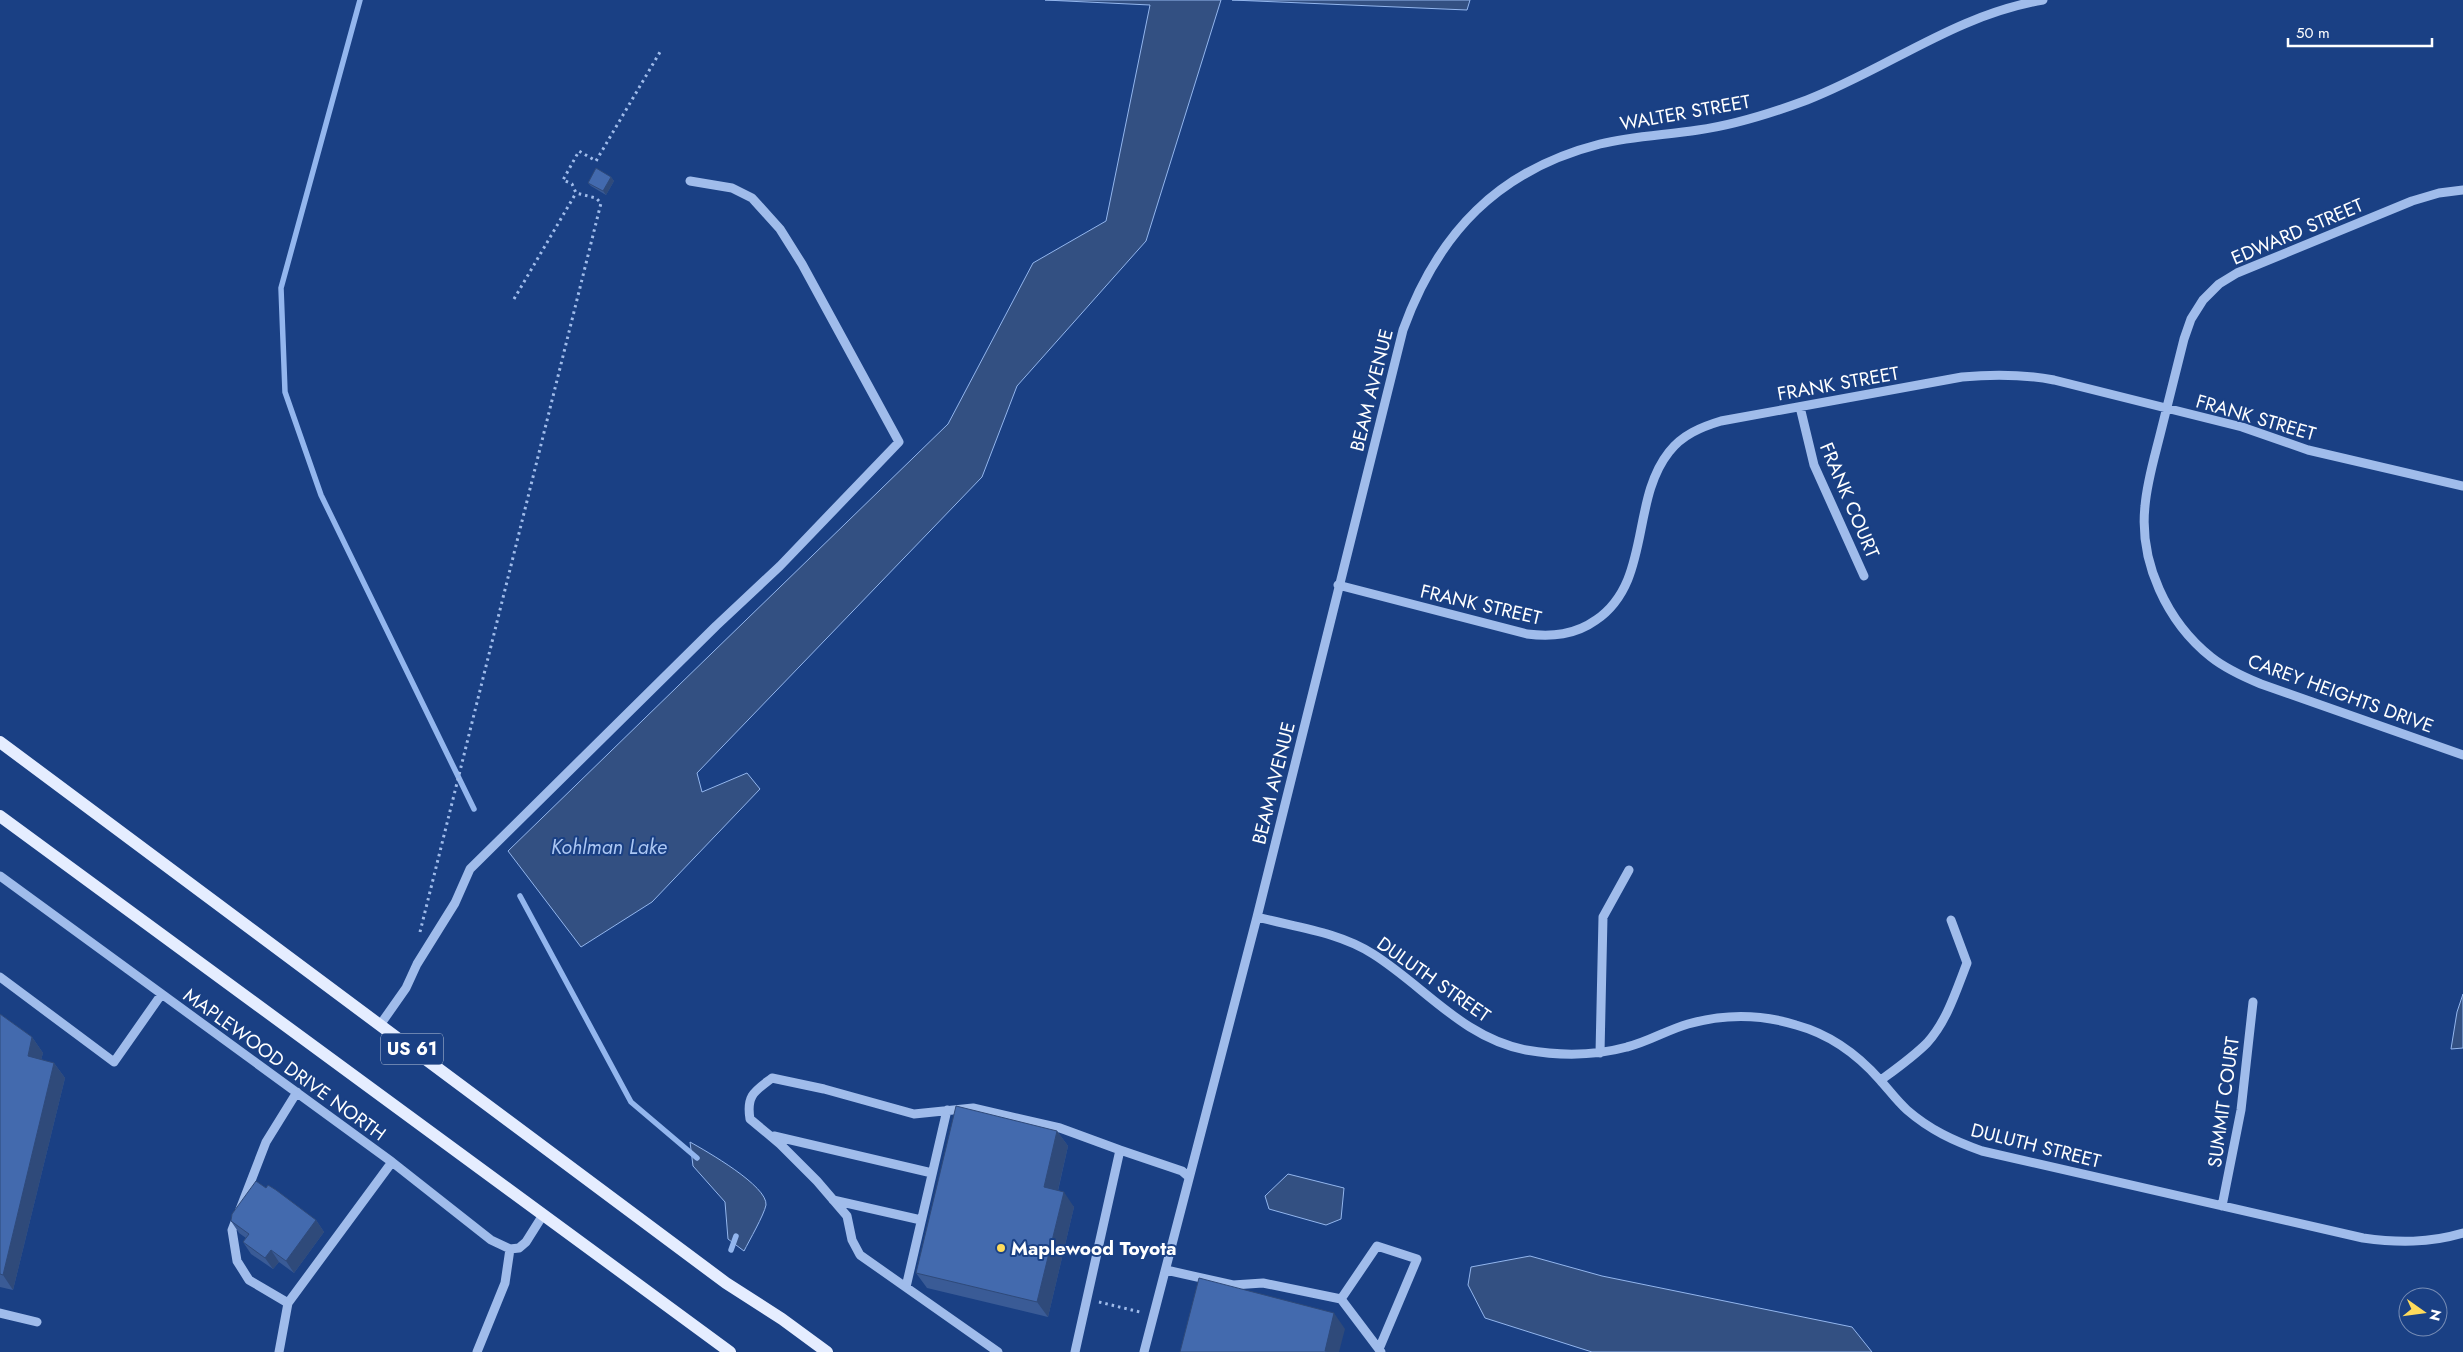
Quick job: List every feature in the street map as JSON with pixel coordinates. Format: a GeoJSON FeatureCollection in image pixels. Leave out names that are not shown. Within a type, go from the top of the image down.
{"type":"FeatureCollection","features":[{"type":"Feature","properties":{"kind":"main road","name":"US 61"},"geometry":{"type":"LineString","coordinates":[[0,742],[726,1283],[782,1319],[827,1352]]}},
{"type":"Feature","properties":{"kind":"main road","name":"US 61"},"geometry":{"type":"LineString","coordinates":[[0,816],[730,1352]]}},
{"type":"Feature","properties":{"kind":"street","name":"WALTER STREET"},"geometry":{"type":"LineString","coordinates":[[1455,232],[1479,207],[1507,185],[1536,167],[1568,153],[1602,144],[1700,130],[1754,117],[1807,100],[1852,80],[1945,31],[1991,13],[2043,0]]}},
{"type":"Feature","properties":{"kind":"street"},"geometry":{"type":"LineString","coordinates":[[380,1025],[406,988],[418,964],[455,903],[470,869],[716,626],[780,566],[899,442],[802,264],[780,229],[752,198],[732,188],[690,181]]}},
{"type":"Feature","properties":{"kind":"street","name":"EDWARD STREET"},"geometry":{"type":"LineString","coordinates":[[2167,408],[2184,339],[2192,319],[2203,300],[2219,284],[2245,269],[2412,201],[2439,193],[2463,190]]}},
{"type":"Feature","properties":{"kind":"street","name":"BEAM AVENUE"},"geometry":{"type":"LineString","coordinates":[[1144,1352],[1257,917],[1338,585],[1403,330],[1415,297],[1431,266],[1455,232]]}},
{"type":"Feature","properties":{"kind":"street","name":"FRANK STREET"},"geometry":{"type":"LineString","coordinates":[[1338,585],[1527,634],[1546,636],[1569,634],[1588,626],[1605,614],[1622,592],[1631,570],[1658,469],[1670,451],[1684,438],[1702,427],[1721,421],[1962,377],[1991,374],[2024,375],[2054,380],[2242,427],[2308,450],[2463,486]]}},
{"type":"Feature","properties":{"kind":"street","name":"FRANK COURT"},"geometry":{"type":"LineString","coordinates":[[1800,407],[1814,465],[1864,576]]}},
{"type":"Feature","properties":{"kind":"street","name":"CAREY HEIGHTS DRIVE"},"geometry":{"type":"LineString","coordinates":[[2167,408],[2147,492],[2145,507],[2146,541],[2152,571],[2162,596],[2176,620],[2194,641],[2231,670],[2261,684],[2463,755]]}},
{"type":"Feature","properties":{"kind":"street"},"geometry":{"type":"LineString","coordinates":[[1600,1053],[1603,917],[1629,870]]}},
{"type":"Feature","properties":{"kind":"street","name":"MAPLEWOOD DRIVE NORTH"},"geometry":{"type":"LineString","coordinates":[[1,880],[297,1092],[392,1162],[491,1240],[510,1249]]}},
{"type":"Feature","properties":{"kind":"street","name":"DULUTH STREET"},"geometry":{"type":"LineString","coordinates":[[1257,917],[1328,934],[1354,944],[1373,954],[1459,1020],[1491,1038],[1524,1050],[1558,1055],[1600,1053],[1628,1047],[1688,1024],[1715,1018],[1742,1016],[1770,1018],[1797,1025],[1823,1035],[1847,1050],[1881,1080],[1907,1110],[1929,1127],[1960,1143],[1982,1151],[2222,1206],[2392,1242],[2421,1242],[2463,1233]]}},
{"type":"Feature","properties":{"kind":"street"},"geometry":{"type":"LineString","coordinates":[[1881,1080],[1927,1043],[1940,1027],[1951,1004],[1967,963],[1951,920]]}},
{"type":"Feature","properties":{"kind":"street"},"geometry":{"type":"LineString","coordinates":[[0,977],[114,1062],[161,995]]}},
{"type":"Feature","properties":{"kind":"street","name":"SUMMIT COURT"},"geometry":{"type":"LineString","coordinates":[[2222,1206],[2241,1110],[2253,1002]]}},
{"type":"Feature","properties":{"kind":"street"},"geometry":{"type":"LineString","coordinates":[[998,1352],[860,1255],[852,1240],[847,1216],[818,1181],[771,1136],[750,1119],[748,1108],[752,1093],[772,1078],[824,1089],[914,1114],[973,1108],[1060,1128],[1182,1171],[1189,1177]]}},
{"type":"Feature","properties":{"kind":"street"},"geometry":{"type":"LineString","coordinates":[[288,1302],[249,1280],[238,1262],[232,1230],[266,1142],[297,1092]]}},
{"type":"Feature","properties":{"kind":"street"},"geometry":{"type":"LineString","coordinates":[[906,1287],[947,1110]]}},
{"type":"Feature","properties":{"kind":"street"},"geometry":{"type":"LineString","coordinates":[[771,1136],[932,1173]]}},
{"type":"Feature","properties":{"kind":"street"},"geometry":{"type":"LineString","coordinates":[[1075,1352],[1120,1150]]}},
{"type":"Feature","properties":{"kind":"street"},"geometry":{"type":"LineString","coordinates":[[280,1352],[288,1302],[392,1162]]}},
{"type":"Feature","properties":{"kind":"street"},"geometry":{"type":"LineString","coordinates":[[833,1200],[921,1220]]}},
{"type":"Feature","properties":{"kind":"street"},"geometry":{"type":"LineString","coordinates":[[477,1352],[505,1283],[510,1249],[519,1248],[526,1242],[543,1215]]}},
{"type":"Feature","properties":{"kind":"street"},"geometry":{"type":"LineString","coordinates":[[1341,1299],[1377,1246],[1417,1259],[1380,1350]]}},
{"type":"Feature","properties":{"kind":"street"},"geometry":{"type":"LineString","coordinates":[[1166,1270],[1233,1285],[1263,1283],[1341,1299],[1380,1350]]}},
{"type":"Feature","properties":{"kind":"street"},"geometry":{"type":"LineString","coordinates":[[0,1313],[37,1322]]}},
{"type":"Feature","properties":{"kind":"path"},"geometry":{"type":"LineString","coordinates":[[576,194],[572,184],[563,180],[579,151],[596,161],[660,52]]}},
{"type":"Feature","properties":{"kind":"path"},"geometry":{"type":"LineString","coordinates":[[418,939],[601,203],[596,198],[576,194]]}},
{"type":"Feature","properties":{"kind":"path"},"geometry":{"type":"LineString","coordinates":[[514,299],[576,194]]}},
{"type":"Feature","properties":{"kind":"path"},"geometry":{"type":"LineString","coordinates":[[1087,1299],[1140,1312]]}},
{"type":"Feature","properties":{"kind":"water","name":"Kohlman Lake"},"geometry":{"type":"Polygon","coordinates":[[[1045,0],[1221,0],[1146,241],[1017,386],[982,477],[697,773],[702,792],[747,773],[760,789],[652,902],[581,947],[508,851],[948,424],[1033,263],[1106,221],[1150,5],[1045,0]]]}},
{"type":"Feature","properties":{"kind":"water"},"geometry":{"type":"Polygon","coordinates":[[[1232,0],[1470,0],[1467,10],[1232,0]]]}},
{"type":"Feature","properties":{"kind":"water"},"geometry":{"type":"Polygon","coordinates":[[[2463,994],[2463,1048],[2451,1049],[2457,1012],[2463,994]]]}},
{"type":"Feature","properties":{"kind":"water"},"geometry":{"type":"Polygon","coordinates":[[[690,1142],[735,1170],[757,1188],[764,1197],[765,1209],[744,1251],[728,1239],[725,1202],[693,1166],[690,1142]]]}},
{"type":"Feature","properties":{"kind":"water"},"geometry":{"type":"Polygon","coordinates":[[[1288,1174],[1344,1188],[1341,1219],[1326,1225],[1269,1209],[1265,1196],[1288,1174]]]}},
{"type":"Feature","properties":{"kind":"water"},"geometry":{"type":"Polygon","coordinates":[[[1530,1256],[1602,1276],[1852,1327],[1872,1352],[1592,1352],[1485,1318],[1468,1285],[1471,1267],[1530,1256]]]}},
{"type":"Feature","properties":{"kind":"building"},"geometry":{"type":"Polygon","coordinates":[[[596,168],[611,177],[603,191],[588,183],[596,168]]]}},
{"type":"Feature","properties":{"kind":"building"},"geometry":{"type":"Polygon","coordinates":[[[0,1014],[32,1037],[28,1056],[54,1063],[3,1275],[0,1274],[0,1014]]]}},
{"type":"Feature","properties":{"kind":"building","name":"Maplewood Toyota"},"geometry":{"type":"Polygon","coordinates":[[[956,1106],[1057,1131],[1044,1187],[1064,1192],[1037,1302],[916,1273],[956,1106]]]}},
{"type":"Feature","properties":{"kind":"building"},"geometry":{"type":"Polygon","coordinates":[[[256,1181],[266,1188],[268,1185],[276,1190],[316,1220],[286,1261],[271,1250],[265,1258],[243,1242],[249,1234],[231,1221],[232,1214],[256,1181]]]}},
{"type":"Feature","properties":{"kind":"building","name":"Maplewood Toyota"},"geometry":{"type":"Polygon","coordinates":[[[1199,1278],[1334,1313],[1325,1351],[1330,1352],[1180,1352],[1199,1278]]]}},
{"type":"Feature","properties":{"kind":"waterway"},"geometry":{"type":"LineString","coordinates":[[360,0],[281,288],[285,392],[321,495],[474,809]]}},
{"type":"Feature","properties":{"kind":"waterway"},"geometry":{"type":"LineString","coordinates":[[520,896],[631,1102],[697,1158]]}},
{"type":"Feature","properties":{"kind":"waterway"},"geometry":{"type":"LineString","coordinates":[[731,1250],[736,1236]]}},
{"type":"Feature","properties":{"kind":"place","name":"Maplewood Toyota"},"geometry":{"type":"Point","coordinates":[1001,1248]}}]}
